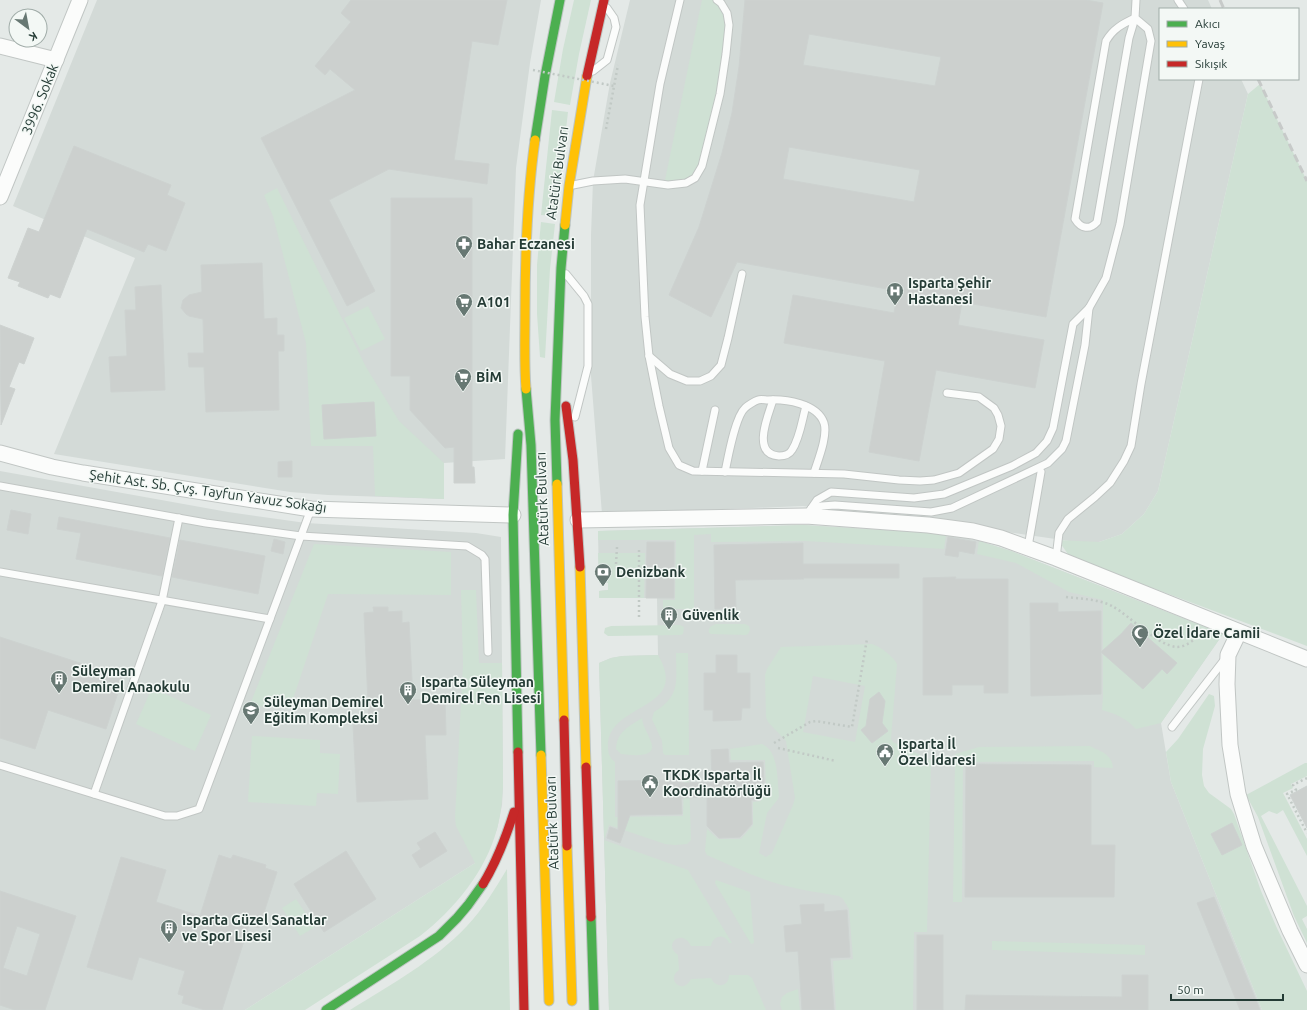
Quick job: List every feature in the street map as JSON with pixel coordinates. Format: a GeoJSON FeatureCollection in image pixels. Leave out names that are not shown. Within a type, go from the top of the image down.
{"type":"FeatureCollection","features":[{"type":"Feature","properties":{"kind":"main road","name":"Atatürk Bulvarı"},"geometry":{"type":"LineString","coordinates":[[550,1001],[531,446],[525,372],[525,274],[529,196],[535,142],[545,76],[560,0]]}},
{"type":"Feature","properties":{"kind":"main road","name":"Atatürk Bulvarı"},"geometry":{"type":"LineString","coordinates":[[572,1000],[555,420],[561,268],[568,186],[587,76],[603,1]]}},
{"type":"Feature","properties":{"kind":"main road"},"geometry":{"type":"LineString","coordinates":[[558,352],[574,466],[578,520],[594,1010]]}},
{"type":"Feature","properties":{"kind":"main road"},"geometry":{"type":"LineString","coordinates":[[524,1010],[513,515],[517,445],[525,372]]}},
{"type":"Feature","properties":{"kind":"main road"},"geometry":{"type":"LineString","coordinates":[[326,1010],[426,945],[444,931],[461,914],[476,895],[502,850],[514,811],[519,779]]}},
{"type":"Feature","properties":{"kind":"street","name":"3996. Sokak"},"geometry":{"type":"LineString","coordinates":[[0,197],[80,0]]}},
{"type":"Feature","properties":{"kind":"street"},"geometry":{"type":"LineString","coordinates":[[0,46],[56,60]]}},
{"type":"Feature","properties":{"kind":"street","name":"Şehit Ast. Sb. Çvş. Tayfun Yavuz Sokağı"},"geometry":{"type":"LineString","coordinates":[[0,453],[52,467],[84,473],[311,509],[513,515]]}},
{"type":"Feature","properties":{"kind":"street"},"geometry":{"type":"LineString","coordinates":[[578,520],[808,512],[951,527],[973,531],[1028,547],[1307,659]]}},
{"type":"Feature","properties":{"kind":"street"},"geometry":{"type":"LineString","coordinates":[[1239,632],[1228,655],[1227,684],[1230,745],[1238,794],[1254,846],[1290,931],[1307,965]]}},
{"type":"Feature","properties":{"kind":"lane"},"geometry":{"type":"LineString","coordinates":[[680,0],[660,84],[640,205],[645,316],[649,356],[669,448],[679,465],[693,471],[844,474],[899,480],[934,480],[959,473],[993,449],[999,439],[1001,426],[994,408],[983,400],[947,393]]}},
{"type":"Feature","properties":{"kind":"lane"},"geometry":{"type":"LineString","coordinates":[[568,186],[593,181],[625,179],[668,185],[686,184],[695,178],[702,166],[720,94],[729,25],[727,13],[721,3],[717,0]]}},
{"type":"Feature","properties":{"kind":"lane"},"geometry":{"type":"LineString","coordinates":[[1135,18],[1120,25],[1111,32],[1106,41],[1075,219],[1077,224],[1086,228],[1098,222],[1129,38],[1135,18],[1136,0]]}},
{"type":"Feature","properties":{"kind":"lane"},"geometry":{"type":"LineString","coordinates":[[587,76],[607,60],[616,27],[614,18],[603,1]]}},
{"type":"Feature","properties":{"kind":"lane"},"geometry":{"type":"LineString","coordinates":[[808,512],[817,500],[831,492],[914,498],[944,494],[1012,466],[1036,453],[1047,441],[1053,428],[1074,324],[1089,308],[1106,278],[1120,224],[1151,41],[1148,29],[1135,18]]}},
{"type":"Feature","properties":{"kind":"lane"},"geometry":{"type":"LineString","coordinates":[[1056,558],[1059,533],[1068,519],[1096,497],[1110,483],[1124,461],[1131,446],[1141,384],[1199,80]]}},
{"type":"Feature","properties":{"kind":"lane"},"geometry":{"type":"LineString","coordinates":[[561,268],[584,296],[588,304],[588,366],[570,434]]}},
{"type":"Feature","properties":{"kind":"lane"},"geometry":{"type":"LineString","coordinates":[[649,356],[670,374],[687,380],[700,381],[711,376],[721,365],[742,274]]}},
{"type":"Feature","properties":{"kind":"lane"},"geometry":{"type":"LineString","coordinates":[[808,512],[822,506],[931,512],[940,511],[952,508],[1048,463],[1062,449],[1066,441],[1085,346],[1089,308]]}},
{"type":"Feature","properties":{"kind":"lane"},"geometry":{"type":"LineString","coordinates":[[725,472],[737,423],[744,409],[758,400],[779,400],[799,403],[806,406],[815,411],[824,422],[825,432],[814,474]]}},
{"type":"Feature","properties":{"kind":"lane"},"geometry":{"type":"LineString","coordinates":[[773,400],[765,426],[763,443],[766,451],[772,455],[784,456],[791,452],[796,442],[806,406]]}},
{"type":"Feature","properties":{"kind":"lane"},"geometry":{"type":"LineString","coordinates":[[702,471],[715,410]]}},
{"type":"Feature","properties":{"kind":"lane"},"geometry":{"type":"LineString","coordinates":[[1028,547],[1041,472]]}},
{"type":"Feature","properties":{"kind":"lane"},"geometry":{"type":"LineString","coordinates":[[0,486],[206,523],[301,536],[463,545],[484,556],[488,652]]}},
{"type":"Feature","properties":{"kind":"lane"},"geometry":{"type":"LineString","coordinates":[[0,765],[170,817],[199,809],[311,509]]}},
{"type":"Feature","properties":{"kind":"lane"},"geometry":{"type":"LineString","coordinates":[[94,794],[162,600],[179,518]]}},
{"type":"Feature","properties":{"kind":"lane"},"geometry":{"type":"LineString","coordinates":[[0,572],[270,619]]}},
{"type":"Feature","properties":{"kind":"lane"},"geometry":{"type":"LineString","coordinates":[[1172,727],[1228,655]]}},
{"type":"Feature","properties":{"kind":"path"},"geometry":{"type":"LineString","coordinates":[[606,129],[618,62]]}},
{"type":"Feature","properties":{"kind":"path"},"geometry":{"type":"LineString","coordinates":[[533,70],[614,86]]}},
{"type":"Feature","properties":{"kind":"path"},"geometry":{"type":"LineString","coordinates":[[617,547],[616,564],[620,581]]}},
{"type":"Feature","properties":{"kind":"path"},"geometry":{"type":"LineString","coordinates":[[639,547],[639,617]]}},
{"type":"Feature","properties":{"kind":"path"},"geometry":{"type":"LineString","coordinates":[[1066,597],[1093,600],[1110,605],[1156,638],[1176,647],[1188,644],[1204,632]]}},
{"type":"Feature","properties":{"kind":"path"},"geometry":{"type":"LineString","coordinates":[[774,743],[810,722],[816,721],[852,728],[867,639]]}},
{"type":"Feature","properties":{"kind":"path"},"geometry":{"type":"LineString","coordinates":[[778,748],[836,761]]}},
{"type":"Feature","properties":{"kind":"path"},"geometry":{"type":"LineString","coordinates":[[1307,778],[1302,782],[1293,785],[1296,790],[1287,794],[1307,833]]}},
{"type":"Feature","properties":{"kind":"shaded area"},"geometry":{"type":"Polygon","coordinates":[[[97,0],[541,0],[530,63],[516,168],[505,459],[444,463],[444,499],[328,495],[290,492],[54,454],[135,258],[13,206],[97,0]]]}},
{"type":"Feature","properties":{"kind":"shaded area","name":"Isparta Şehir Hastanesi"},"geometry":{"type":"Polygon","coordinates":[[[630,0],[1208,0],[1212,8],[1159,8],[1159,80],[1241,80],[1248,94],[1158,491],[1144,514],[1122,534],[1099,542],[1076,542],[803,506],[602,514],[591,376],[591,235],[593,181],[610,83],[630,0]]]}},
{"type":"Feature","properties":{"kind":"shaded area","name":"Süleyman Demirel Eğitim Kompleksi"},"geometry":{"type":"Polygon","coordinates":[[[0,471],[228,512],[306,523],[476,533],[501,537],[503,786],[502,805],[497,829],[486,856],[245,1010],[0,1010],[0,471]]]}},
{"type":"Feature","properties":{"kind":"shaded area","name":"Isparta İl Özel İdaresi"},"geometry":{"type":"Polygon","coordinates":[[[803,525],[946,534],[979,541],[1011,551],[1223,634],[1161,723],[1171,782],[1262,1010],[609,1010],[599,663],[611,658],[622,656],[658,655],[657,598],[599,598],[599,591],[608,590],[608,583],[599,583],[598,531],[803,525]]]}},
{"type":"Feature","properties":{"kind":"green space"},"geometry":{"type":"Polygon","coordinates":[[[574,0],[591,0],[570,105],[554,102],[563,49],[574,0]]]}},
{"type":"Feature","properties":{"kind":"green space"},"geometry":{"type":"Polygon","coordinates":[[[702,0],[717,0],[727,13],[720,94],[695,178],[664,185],[702,0]]]}},
{"type":"Feature","properties":{"kind":"green space"},"geometry":{"type":"Polygon","coordinates":[[[1260,84],[1307,181],[1307,646],[1070,557],[1058,540],[1099,542],[1122,534],[1144,514],[1158,491],[1248,94],[1260,84]]]}},
{"type":"Feature","properties":{"kind":"green space"},"geometry":{"type":"Polygon","coordinates":[[[552,110],[568,112],[556,216],[541,215],[552,110]]]}},
{"type":"Feature","properties":{"kind":"green space"},"geometry":{"type":"Polygon","coordinates":[[[277,188],[366,367],[399,421],[444,463],[444,499],[375,496],[373,446],[311,446],[306,343],[273,216],[264,195],[277,188]]]}},
{"type":"Feature","properties":{"kind":"green space"},"geometry":{"type":"Polygon","coordinates":[[[541,222],[555,224],[550,269],[545,358],[540,357],[537,314],[537,265],[541,222]]]}},
{"type":"Feature","properties":{"kind":"green space"},"geometry":{"type":"Polygon","coordinates":[[[368,306],[385,339],[361,351],[344,318],[368,306]]]}},
{"type":"Feature","properties":{"kind":"green space"},"geometry":{"type":"Polygon","coordinates":[[[803,525],[946,534],[944,549],[805,541],[711,542],[711,534],[694,535],[694,609],[663,609],[663,600],[675,600],[676,540],[598,540],[598,531],[803,525]]]}},
{"type":"Feature","properties":{"kind":"green space"},"geometry":{"type":"Polygon","coordinates":[[[979,541],[1011,551],[1223,634],[1161,723],[1136,729],[1120,717],[1102,710],[1103,600],[1069,592],[1016,563],[977,554],[979,541]]]}},
{"type":"Feature","properties":{"kind":"green space"},"geometry":{"type":"Polygon","coordinates":[[[314,544],[451,552],[451,595],[328,594],[291,705],[249,707],[314,544]]]}},
{"type":"Feature","properties":{"kind":"green space"},"geometry":{"type":"Polygon","coordinates":[[[598,553],[645,553],[644,598],[599,598],[599,591],[608,590],[608,583],[599,583],[598,553]]]}},
{"type":"Feature","properties":{"kind":"green space"},"geometry":{"type":"Polygon","coordinates":[[[461,590],[476,590],[479,663],[502,663],[503,786],[497,829],[485,860],[477,874],[456,902],[433,926],[420,936],[305,1010],[245,1010],[475,863],[456,826],[455,818],[463,664],[461,590]]]}},
{"type":"Feature","properties":{"kind":"green space"},"geometry":{"type":"Polygon","coordinates":[[[716,624],[745,624],[749,626],[750,630],[746,635],[709,633],[710,627],[716,624]]]}},
{"type":"Feature","properties":{"kind":"green space"},"geometry":{"type":"Polygon","coordinates":[[[680,625],[684,627],[683,634],[680,635],[608,636],[604,633],[605,628],[611,626],[680,625]]]}},
{"type":"Feature","properties":{"kind":"green space"},"geometry":{"type":"Polygon","coordinates":[[[872,644],[886,652],[897,664],[891,739],[893,742],[931,760],[927,932],[914,932],[913,1010],[836,1010],[833,961],[853,959],[849,909],[843,899],[839,896],[797,888],[764,879],[707,855],[705,851],[707,829],[718,839],[741,839],[753,825],[753,802],[761,801],[761,785],[766,784],[765,760],[731,760],[730,749],[762,744],[772,753],[774,759],[779,796],[767,813],[759,853],[766,857],[772,853],[793,805],[795,798],[786,741],[768,722],[766,717],[765,675],[767,669],[781,647],[872,644]],[[813,676],[803,732],[855,742],[865,686],[813,676]]]}},
{"type":"Feature","properties":{"kind":"green space"},"geometry":{"type":"Polygon","coordinates":[[[676,653],[688,653],[689,755],[665,755],[663,753],[662,741],[652,719],[654,712],[663,706],[673,694],[676,680],[676,653]]]}},
{"type":"Feature","properties":{"kind":"green space"},"geometry":{"type":"Polygon","coordinates":[[[658,655],[665,672],[665,684],[660,694],[651,702],[628,716],[618,724],[611,733],[608,748],[610,757],[615,762],[615,817],[683,816],[684,781],[689,781],[691,840],[687,844],[665,844],[609,825],[604,840],[599,663],[611,658],[622,656],[658,655]]]}},
{"type":"Feature","properties":{"kind":"green space"},"geometry":{"type":"Polygon","coordinates":[[[152,688],[211,715],[195,751],[136,724],[152,688]]]}},
{"type":"Feature","properties":{"kind":"green space"},"geometry":{"type":"Polygon","coordinates":[[[1209,694],[1214,696],[1215,706],[1203,749],[1202,775],[1204,786],[1209,793],[1231,809],[1234,814],[1261,891],[1307,991],[1307,1010],[1262,1010],[1171,782],[1166,752],[1178,739],[1209,694]]]}},
{"type":"Feature","properties":{"kind":"green space"},"geometry":{"type":"Polygon","coordinates":[[[642,718],[651,742],[651,751],[642,755],[621,754],[616,749],[621,734],[624,730],[642,718]]]}},
{"type":"Feature","properties":{"kind":"green space"},"geometry":{"type":"Polygon","coordinates":[[[252,736],[320,740],[320,753],[340,754],[338,794],[317,793],[316,806],[248,802],[252,736]]]}},
{"type":"Feature","properties":{"kind":"green space"},"geometry":{"type":"Polygon","coordinates":[[[1090,746],[1108,756],[1111,760],[1113,768],[1094,767],[1094,761],[963,762],[962,902],[953,902],[955,754],[979,747],[1090,746]]]}},
{"type":"Feature","properties":{"kind":"green space"},"geometry":{"type":"Polygon","coordinates":[[[1307,763],[1307,776],[1291,784],[1293,788],[1283,793],[1307,839],[1307,856],[1283,810],[1277,814],[1269,811],[1261,816],[1307,906],[1307,916],[1302,919],[1307,929],[1307,943],[1294,916],[1258,817],[1246,795],[1307,763]]]}},
{"type":"Feature","properties":{"kind":"green space"},"geometry":{"type":"Polygon","coordinates":[[[604,840],[688,870],[732,943],[729,943],[722,937],[714,939],[711,946],[691,946],[683,938],[675,940],[672,947],[678,955],[679,970],[675,974],[674,978],[677,984],[684,986],[688,984],[691,979],[711,978],[716,984],[722,985],[727,982],[729,975],[748,975],[752,978],[766,1010],[609,1010],[604,840]]]}},
{"type":"Feature","properties":{"kind":"green space"},"geometry":{"type":"Polygon","coordinates":[[[507,869],[510,1010],[350,1010],[411,972],[454,939],[478,913],[507,869]]]}},
{"type":"Feature","properties":{"kind":"green space"},"geometry":{"type":"Polygon","coordinates":[[[716,880],[750,892],[754,943],[751,944],[715,883],[716,880]]]}},
{"type":"Feature","properties":{"kind":"green space"},"geometry":{"type":"Polygon","coordinates":[[[296,899],[315,927],[300,936],[282,908],[296,899]]]}},
{"type":"Feature","properties":{"kind":"green space"},"geometry":{"type":"Polygon","coordinates":[[[992,941],[1145,945],[1145,955],[992,950],[992,941]]]}},
{"type":"Feature","properties":{"kind":"green space"},"geometry":{"type":"Polygon","coordinates":[[[798,989],[800,1010],[782,1010],[780,1004],[782,997],[787,993],[798,989]]]}},
{"type":"Feature","properties":{"kind":"building"},"geometry":{"type":"Polygon","coordinates":[[[351,0],[507,0],[498,45],[472,41],[454,160],[489,164],[487,184],[389,169],[329,200],[375,291],[347,306],[261,138],[355,90],[330,69],[325,75],[315,66],[351,22],[341,13],[351,0]]]}},
{"type":"Feature","properties":{"kind":"building"},"geometry":{"type":"Polygon","coordinates":[[[745,0],[1086,0],[1103,3],[1046,317],[962,302],[958,325],[1044,340],[1035,388],[936,370],[919,461],[869,452],[885,361],[784,343],[793,295],[894,313],[898,291],[737,262],[711,317],[669,295],[699,227],[722,153],[732,113],[739,67],[745,0]],[[809,34],[803,65],[935,86],[941,57],[809,34]],[[789,147],[783,179],[914,202],[920,170],[789,147]]]}},
{"type":"Feature","properties":{"kind":"building"},"geometry":{"type":"Polygon","coordinates":[[[74,146],[171,185],[167,195],[185,203],[166,251],[148,244],[144,252],[87,229],[60,298],[50,294],[48,298],[18,286],[20,282],[8,278],[28,228],[39,232],[74,146]]]}},
{"type":"Feature","properties":{"kind":"building"},"geometry":{"type":"Polygon","coordinates":[[[391,198],[472,198],[472,467],[474,467],[475,483],[454,483],[454,447],[445,448],[410,410],[410,376],[391,376],[391,198]]]}},
{"type":"Feature","properties":{"kind":"building"},"geometry":{"type":"Polygon","coordinates":[[[262,263],[264,319],[277,318],[277,335],[284,335],[284,351],[278,351],[279,410],[206,412],[204,367],[189,367],[188,353],[204,353],[203,319],[186,314],[181,308],[183,300],[189,295],[202,292],[201,265],[262,263]]]}},
{"type":"Feature","properties":{"kind":"building"},"geometry":{"type":"Polygon","coordinates":[[[161,285],[165,390],[111,392],[109,357],[127,356],[125,310],[136,310],[135,287],[161,285]]]}},
{"type":"Feature","properties":{"kind":"building"},"geometry":{"type":"Polygon","coordinates":[[[0,325],[34,338],[24,364],[19,362],[9,387],[15,389],[1,425],[0,325]]]}},
{"type":"Feature","properties":{"kind":"building"},"geometry":{"type":"Polygon","coordinates":[[[374,402],[376,436],[324,439],[322,405],[374,402]]]}},
{"type":"Feature","properties":{"kind":"building"},"geometry":{"type":"Polygon","coordinates":[[[292,461],[292,477],[278,477],[278,462],[292,461]]]}},
{"type":"Feature","properties":{"kind":"building"},"geometry":{"type":"Polygon","coordinates":[[[11,510],[31,514],[28,534],[7,530],[11,510]]]}},
{"type":"Feature","properties":{"kind":"building"},"geometry":{"type":"Polygon","coordinates":[[[59,517],[170,538],[162,576],[76,559],[81,533],[57,529],[59,517]]]}},
{"type":"Feature","properties":{"kind":"building"},"geometry":{"type":"Polygon","coordinates":[[[948,537],[976,542],[974,554],[959,551],[958,557],[945,555],[948,537]]]}},
{"type":"Feature","properties":{"kind":"building"},"geometry":{"type":"Polygon","coordinates":[[[274,539],[285,542],[283,554],[271,551],[274,539]]]}},
{"type":"Feature","properties":{"kind":"building"},"geometry":{"type":"Polygon","coordinates":[[[180,540],[265,556],[258,594],[172,577],[180,540]]]}},
{"type":"Feature","properties":{"kind":"building"},"geometry":{"type":"Polygon","coordinates":[[[647,542],[674,542],[674,598],[646,598],[647,542]]]}},
{"type":"Feature","properties":{"kind":"building"},"geometry":{"type":"Polygon","coordinates":[[[803,543],[803,564],[899,564],[899,578],[735,580],[736,609],[715,609],[714,545],[803,543]]]}},
{"type":"Feature","properties":{"kind":"building"},"geometry":{"type":"Polygon","coordinates":[[[956,577],[955,579],[1008,579],[1008,693],[984,693],[984,685],[952,685],[952,695],[923,695],[923,578],[956,577]]]}},
{"type":"Feature","properties":{"kind":"building"},"geometry":{"type":"Polygon","coordinates":[[[1030,603],[1058,603],[1058,612],[1101,611],[1101,694],[1031,696],[1030,603]]]}},
{"type":"Feature","properties":{"kind":"building"},"geometry":{"type":"Polygon","coordinates":[[[373,607],[388,607],[388,612],[402,611],[402,623],[409,622],[413,700],[445,699],[446,735],[425,735],[428,799],[357,802],[353,725],[369,724],[364,613],[374,612],[373,607]]]}},
{"type":"Feature","properties":{"kind":"building"},"geometry":{"type":"Polygon","coordinates":[[[1131,623],[1177,663],[1167,674],[1162,669],[1143,689],[1101,652],[1131,623]]]}},
{"type":"Feature","properties":{"kind":"building","name":"Süleyman Demirel Anaokulu"},"geometry":{"type":"Polygon","coordinates":[[[0,637],[123,677],[106,729],[48,710],[35,749],[0,738],[0,637]]]}},
{"type":"Feature","properties":{"kind":"building"},"geometry":{"type":"Polygon","coordinates":[[[716,655],[737,655],[737,673],[750,673],[750,708],[742,708],[741,720],[713,721],[713,710],[704,710],[704,673],[716,673],[716,655]]]}},
{"type":"Feature","properties":{"kind":"building"},"geometry":{"type":"Polygon","coordinates":[[[879,692],[885,701],[882,723],[888,731],[872,743],[861,730],[866,726],[870,699],[879,692]]]}},
{"type":"Feature","properties":{"kind":"building"},"geometry":{"type":"Polygon","coordinates":[[[728,749],[729,763],[763,762],[764,783],[759,783],[759,800],[751,800],[752,824],[740,837],[719,838],[707,826],[707,797],[681,798],[682,814],[630,815],[620,843],[607,838],[610,827],[618,830],[618,781],[681,780],[681,783],[712,782],[711,750],[728,749]]]}},
{"type":"Feature","properties":{"kind":"building"},"geometry":{"type":"Polygon","coordinates":[[[966,764],[1091,765],[1091,845],[1115,845],[1114,897],[965,897],[966,764]]]}},
{"type":"Feature","properties":{"kind":"building"},"geometry":{"type":"Polygon","coordinates":[[[1307,786],[1307,828],[1290,795],[1307,786]]]}},
{"type":"Feature","properties":{"kind":"building"},"geometry":{"type":"Polygon","coordinates":[[[1232,823],[1242,845],[1222,855],[1211,834],[1232,823]]]}},
{"type":"Feature","properties":{"kind":"building"},"geometry":{"type":"Polygon","coordinates":[[[435,832],[447,851],[420,868],[412,855],[421,849],[417,843],[435,832]]]}},
{"type":"Feature","properties":{"kind":"building"},"geometry":{"type":"Polygon","coordinates":[[[346,851],[376,899],[324,932],[294,884],[346,851]]]}},
{"type":"Feature","properties":{"kind":"building","name":"Isparta Güzel Sanatlar ve Spor Lisesi"},"geometry":{"type":"Polygon","coordinates":[[[219,855],[231,859],[233,855],[266,865],[265,868],[277,872],[259,928],[249,925],[222,1010],[205,1010],[182,1003],[184,996],[178,994],[185,971],[139,957],[132,980],[87,967],[121,857],[166,870],[156,902],[200,916],[219,855]]]}},
{"type":"Feature","properties":{"kind":"building"},"geometry":{"type":"Polygon","coordinates":[[[0,891],[76,916],[45,1010],[15,1010],[0,1005],[0,891]],[[17,926],[3,968],[27,976],[40,934],[17,926]]]}},
{"type":"Feature","properties":{"kind":"building"},"geometry":{"type":"Polygon","coordinates":[[[1214,897],[1260,1010],[1240,1010],[1197,903],[1214,897]]]}},
{"type":"Feature","properties":{"kind":"building"},"geometry":{"type":"Polygon","coordinates":[[[824,904],[824,912],[847,910],[850,957],[830,958],[834,1010],[802,1010],[798,951],[786,952],[784,926],[802,924],[800,905],[824,904]]]}},
{"type":"Feature","properties":{"kind":"building"},"geometry":{"type":"Polygon","coordinates":[[[917,935],[943,935],[943,1010],[917,1010],[917,935]]]}},
{"type":"Feature","properties":{"kind":"building"},"geometry":{"type":"Polygon","coordinates":[[[1122,975],[1148,975],[1148,1010],[965,1010],[966,995],[1122,997],[1122,975]]]}},
{"type":"Feature","properties":{"kind":"railway"},"geometry":{"type":"LineString","coordinates":[[1220,0],[1224,8]]}},
{"type":"Feature","properties":{"kind":"railway"},"geometry":{"type":"LineString","coordinates":[[1258,80],[1307,181]]}},
{"type":"Feature","properties":{"kind":"traffic: fast"},"geometry":{"type":"LineString","coordinates":[[535,140],[545,76],[560,0]]}},
{"type":"Feature","properties":{"kind":"traffic: fast"},"geometry":{"type":"LineString","coordinates":[[557,484],[555,420],[561,268],[565,225]]}},
{"type":"Feature","properties":{"kind":"traffic: fast"},"geometry":{"type":"LineString","coordinates":[[526,389],[531,445],[541,755]]}},
{"type":"Feature","properties":{"kind":"traffic: fast"},"geometry":{"type":"LineString","coordinates":[[518,434],[513,515],[518,752]]}},
{"type":"Feature","properties":{"kind":"traffic: fast"},"geometry":{"type":"LineString","coordinates":[[326,1010],[439,936],[457,918],[483,884]]}},
{"type":"Feature","properties":{"kind":"traffic: fast"},"geometry":{"type":"LineString","coordinates":[[591,917],[594,1010]]}},
{"type":"Feature","properties":{"kind":"traffic: slow"},"geometry":{"type":"LineString","coordinates":[[565,225],[569,186],[587,76]]}},
{"type":"Feature","properties":{"kind":"traffic: slow"},"geometry":{"type":"LineString","coordinates":[[526,389],[526,248],[528,204],[535,140]]}},
{"type":"Feature","properties":{"kind":"traffic: slow"},"geometry":{"type":"LineString","coordinates":[[557,484],[564,720]]}},
{"type":"Feature","properties":{"kind":"traffic: slow"},"geometry":{"type":"LineString","coordinates":[[580,567],[586,767]]}},
{"type":"Feature","properties":{"kind":"traffic: slow"},"geometry":{"type":"LineString","coordinates":[[541,755],[549,1001]]}},
{"type":"Feature","properties":{"kind":"traffic: slow"},"geometry":{"type":"LineString","coordinates":[[567,846],[572,1001]]}},
{"type":"Feature","properties":{"kind":"traffic: jam"},"geometry":{"type":"LineString","coordinates":[[587,76],[604,0]]}},
{"type":"Feature","properties":{"kind":"traffic: jam"},"geometry":{"type":"LineString","coordinates":[[566,406],[573,460],[580,567]]}},
{"type":"Feature","properties":{"kind":"traffic: jam"},"geometry":{"type":"LineString","coordinates":[[564,720],[567,846]]}},
{"type":"Feature","properties":{"kind":"traffic: jam"},"geometry":{"type":"LineString","coordinates":[[518,752],[524,1010]]}},
{"type":"Feature","properties":{"kind":"traffic: jam"},"geometry":{"type":"LineString","coordinates":[[586,767],[591,917]]}},
{"type":"Feature","properties":{"kind":"traffic: jam"},"geometry":{"type":"LineString","coordinates":[[483,884],[501,849],[514,812]]}},
{"type":"Feature","properties":{"kind":"place","name":"Bahar Eczanesi"},"geometry":{"type":"Point","coordinates":[464,259]}},
{"type":"Feature","properties":{"kind":"place","name":"Isparta Şehir Hastanesi"},"geometry":{"type":"Point","coordinates":[895,306]}},
{"type":"Feature","properties":{"kind":"place","name":"A101"},"geometry":{"type":"Point","coordinates":[464,317]}},
{"type":"Feature","properties":{"kind":"place","name":"BİM"},"geometry":{"type":"Point","coordinates":[463,392]}},
{"type":"Feature","properties":{"kind":"place","name":"Denizbank"},"geometry":{"type":"Point","coordinates":[603,587]}},
{"type":"Feature","properties":{"kind":"place","name":"Güvenlik"},"geometry":{"type":"Point","coordinates":[669,630]}},
{"type":"Feature","properties":{"kind":"place","name":"Özel İdare Camii"},"geometry":{"type":"Point","coordinates":[1140,648]}},
{"type":"Feature","properties":{"kind":"place","name":"Süleyman Demirel Anaokulu"},"geometry":{"type":"Point","coordinates":[59,694]}},
{"type":"Feature","properties":{"kind":"place","name":"Isparta Süleyman Demirel Fen Lisesi"},"geometry":{"type":"Point","coordinates":[408,705]}},
{"type":"Feature","properties":{"kind":"place","name":"Süleyman Demirel Eğitim Kompleksi"},"geometry":{"type":"Point","coordinates":[251,725]}},
{"type":"Feature","properties":{"kind":"place","name":"Isparta İl Özel İdaresi"},"geometry":{"type":"Point","coordinates":[885,767]}},
{"type":"Feature","properties":{"kind":"place","name":"TKDK Isparta İl Koordinatörlüğü"},"geometry":{"type":"Point","coordinates":[650,798]}},
{"type":"Feature","properties":{"kind":"place","name":"Isparta Güzel Sanatlar ve Spor Lisesi"},"geometry":{"type":"Point","coordinates":[169,943]}}]}
